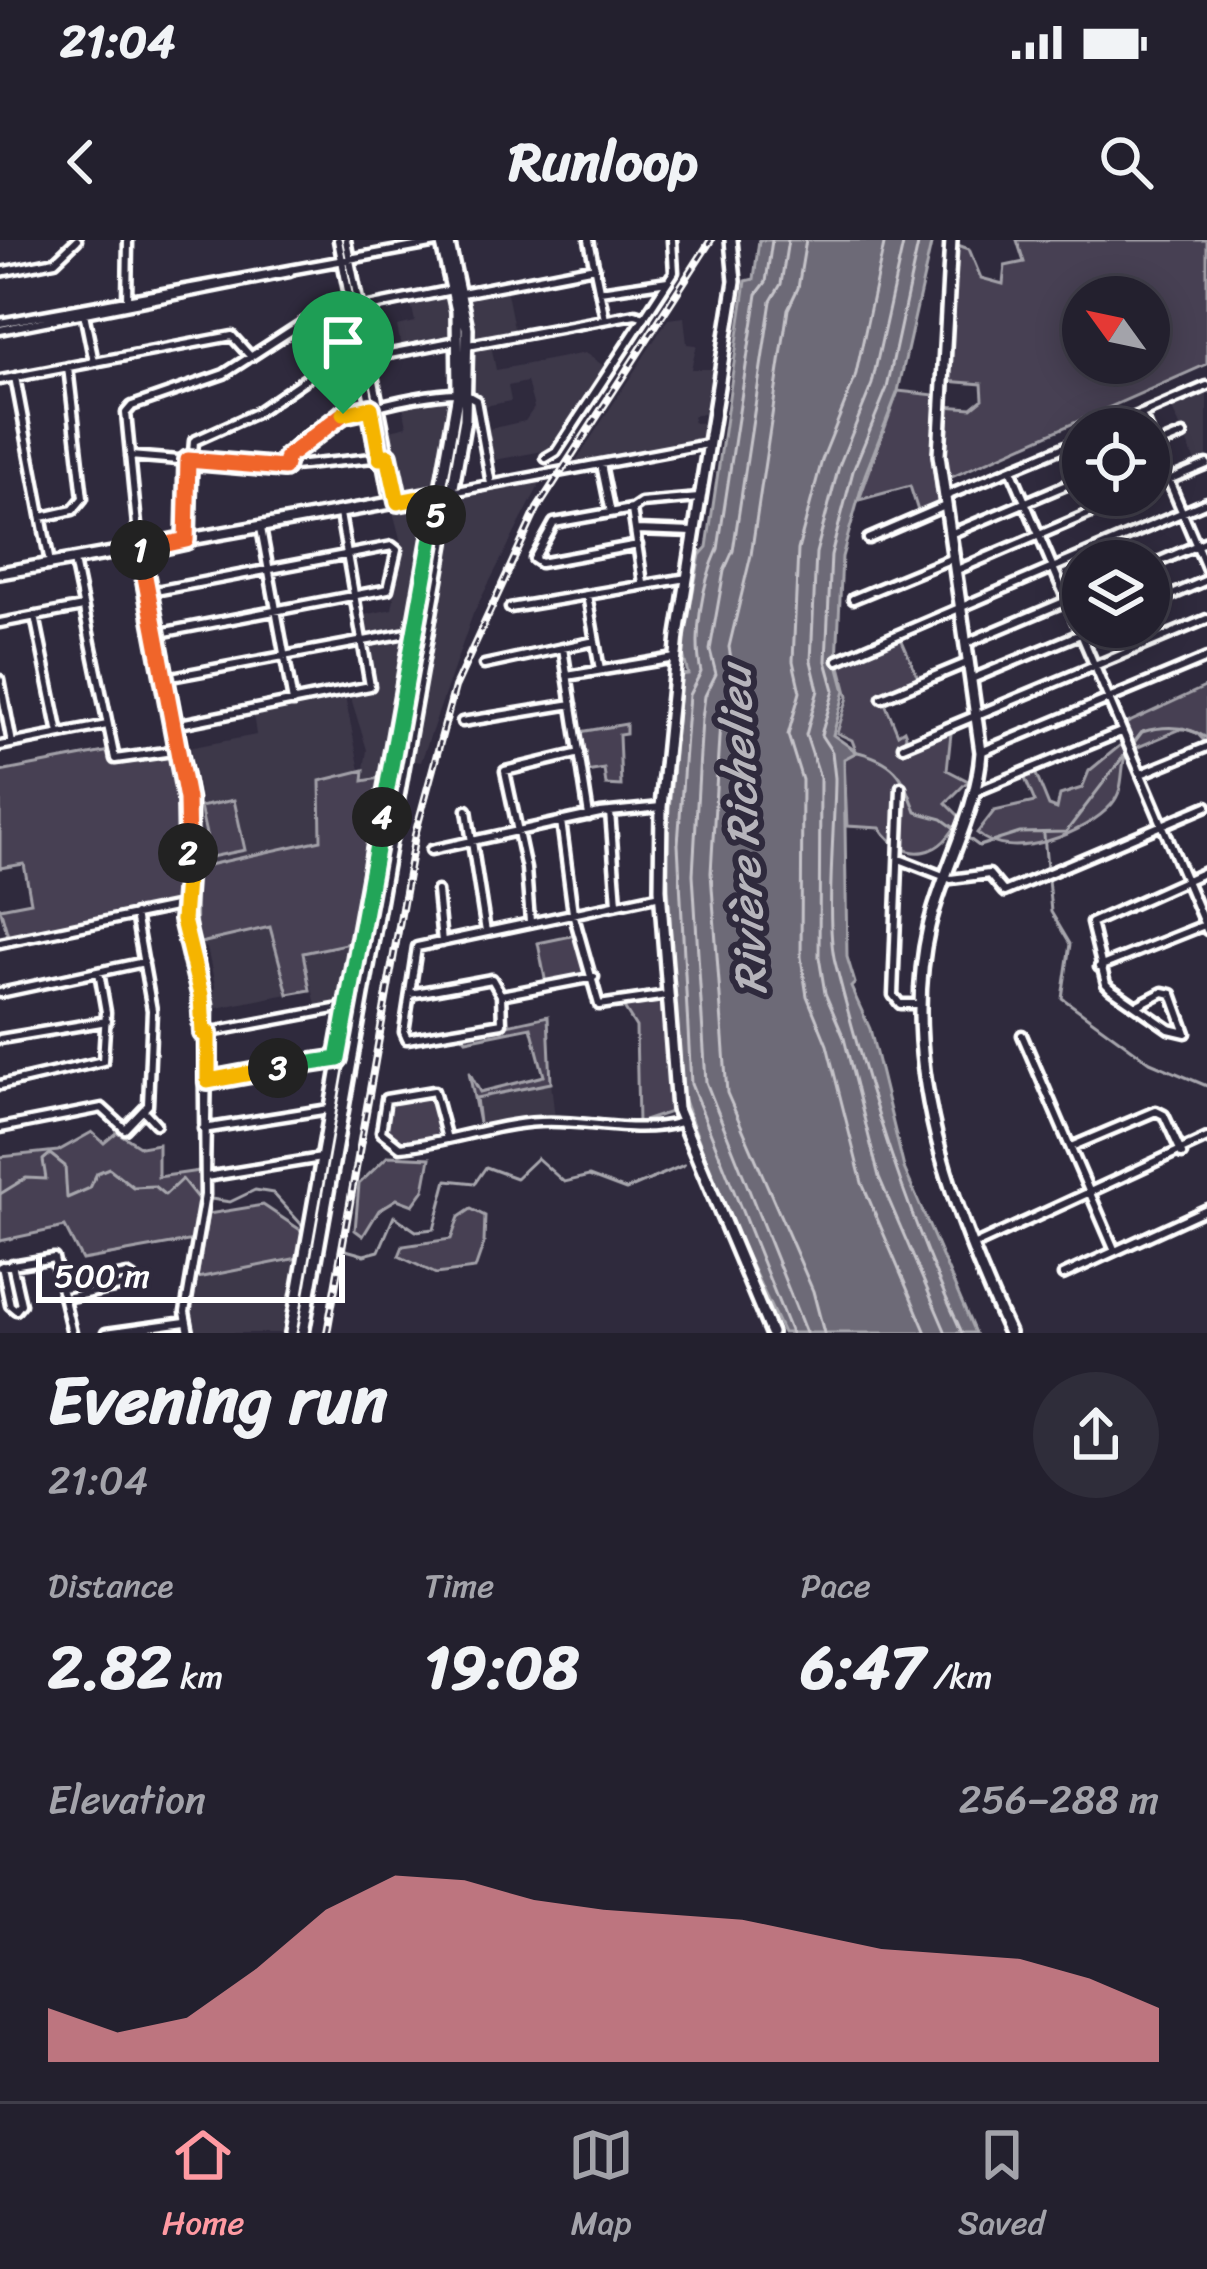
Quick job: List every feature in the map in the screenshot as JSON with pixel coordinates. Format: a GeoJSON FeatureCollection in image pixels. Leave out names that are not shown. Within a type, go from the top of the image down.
{"type":"FeatureCollection","features":[{"type":"Feature","properties":{"kind":"main road"},"geometry":{"type":"LineString","coordinates":[[303,1333],[428,629],[463,394],[464,343],[446,240]]}},
{"type":"Feature","properties":{"kind":"main road"},"geometry":{"type":"LineString","coordinates":[[731,240],[735,281],[675,658],[661,807],[661,895],[681,1122],[771,1333]]}},
{"type":"Feature","properties":{"kind":"main road"},"geometry":{"type":"LineString","coordinates":[[952,240],[938,418],[945,501],[972,661],[981,752],[975,792],[943,876],[925,950],[921,1004],[932,1116],[1010,1333]]}},
{"type":"Feature","properties":{"kind":"main road"},"geometry":{"type":"LineString","coordinates":[[1,569],[446,493]]}},
{"type":"Feature","properties":{"kind":"main road"},"geometry":{"type":"LineString","coordinates":[[291,1333],[415,631],[446,493]]}},
{"type":"Feature","properties":{"kind":"street"},"geometry":{"type":"LineString","coordinates":[[0,272],[55,262],[77,240]]}},
{"type":"Feature","properties":{"kind":"street"},"geometry":{"type":"LineString","coordinates":[[127,302],[128,240]]}},
{"type":"Feature","properties":{"kind":"street"},"geometry":{"type":"LineString","coordinates":[[342,240],[394,503]]}},
{"type":"Feature","properties":{"kind":"street"},"geometry":{"type":"LineString","coordinates":[[0,327],[446,240]]}},
{"type":"Feature","properties":{"kind":"street"},"geometry":{"type":"LineString","coordinates":[[589,240],[605,320]]}},
{"type":"Feature","properties":{"kind":"street"},"geometry":{"type":"LineString","coordinates":[[546,458],[556,452],[668,280],[676,265],[672,240]]}},
{"type":"Feature","properties":{"kind":"street"},"geometry":{"type":"LineString","coordinates":[[189,1333],[205,1178],[207,998],[185,905],[189,792],[141,547],[126,411],[215,378],[300,323],[595,267]]}},
{"type":"Feature","properties":{"kind":"street"},"geometry":{"type":"LineString","coordinates":[[599,291],[668,280]]}},
{"type":"Feature","properties":{"kind":"street"},"geometry":{"type":"LineString","coordinates":[[84,311],[94,362]]}},
{"type":"Feature","properties":{"kind":"street"},"geometry":{"type":"LineString","coordinates":[[186,540],[188,460],[194,441],[256,413],[320,368],[645,317]]}},
{"type":"Feature","properties":{"kind":"street"},"geometry":{"type":"LineString","coordinates":[[0,380],[232,336],[250,357]]}},
{"type":"Feature","properties":{"kind":"street"},"geometry":{"type":"LineString","coordinates":[[42,517],[74,510],[83,499],[68,368]]}},
{"type":"Feature","properties":{"kind":"street"},"geometry":{"type":"LineString","coordinates":[[15,377],[50,563]]}},
{"type":"Feature","properties":{"kind":"street"},"geometry":{"type":"LineString","coordinates":[[1155,408],[1207,386]]}},
{"type":"Feature","properties":{"kind":"street"},"geometry":{"type":"LineString","coordinates":[[284,468],[287,457],[334,419],[375,407],[463,394],[476,400],[491,484]]}},
{"type":"Feature","properties":{"kind":"street"},"geometry":{"type":"LineString","coordinates":[[1170,440],[1183,435]]}},
{"type":"Feature","properties":{"kind":"street"},"geometry":{"type":"LineString","coordinates":[[446,493],[711,445]]}},
{"type":"Feature","properties":{"kind":"street"},"geometry":{"type":"LineString","coordinates":[[868,539],[1062,448]]}},
{"type":"Feature","properties":{"kind":"street"},"geometry":{"type":"LineString","coordinates":[[130,456],[284,468],[384,457]]}},
{"type":"Feature","properties":{"kind":"street"},"geometry":{"type":"LineString","coordinates":[[601,463],[611,513]]}},
{"type":"Feature","properties":{"kind":"street"},"geometry":{"type":"LineString","coordinates":[[1170,479],[1207,464]]}},
{"type":"Feature","properties":{"kind":"street"},"geometry":{"type":"LineString","coordinates":[[1011,470],[1062,589]]}},
{"type":"Feature","properties":{"kind":"street"},"geometry":{"type":"LineString","coordinates":[[1170,485],[1207,570]]}},
{"type":"Feature","properties":{"kind":"street"},"geometry":{"type":"LineString","coordinates":[[950,534],[1062,487]]}},
{"type":"Feature","properties":{"kind":"street"},"geometry":{"type":"LineString","coordinates":[[638,545],[535,561],[553,524],[632,509],[644,502],[703,498]]}},
{"type":"Feature","properties":{"kind":"street"},"geometry":{"type":"LineString","coordinates":[[838,660],[1207,502]]}},
{"type":"Feature","properties":{"kind":"street"},"geometry":{"type":"LineString","coordinates":[[632,509],[644,583]]}},
{"type":"Feature","properties":{"kind":"street"},"geometry":{"type":"LineString","coordinates":[[176,724],[370,686],[340,514]]}},
{"type":"Feature","properties":{"kind":"street"},"geometry":{"type":"LineString","coordinates":[[957,570],[1084,516]]}},
{"type":"Feature","properties":{"kind":"street"},"geometry":{"type":"LineString","coordinates":[[261,528],[293,703]]}},
{"type":"Feature","properties":{"kind":"street"},"geometry":{"type":"LineString","coordinates":[[637,530],[696,533]]}},
{"type":"Feature","properties":{"kind":"street"},"geometry":{"type":"LineString","coordinates":[[1170,557],[1207,541]]}},
{"type":"Feature","properties":{"kind":"street"},"geometry":{"type":"LineString","coordinates":[[149,592],[397,548],[390,588],[158,634]]}},
{"type":"Feature","properties":{"kind":"street"},"geometry":{"type":"LineString","coordinates":[[853,599],[955,557]]}},
{"type":"Feature","properties":{"kind":"street"},"geometry":{"type":"LineString","coordinates":[[74,558],[118,761],[181,750]]}},
{"type":"Feature","properties":{"kind":"street"},"geometry":{"type":"LineString","coordinates":[[510,608],[687,578]]}},
{"type":"Feature","properties":{"kind":"street"},"geometry":{"type":"LineString","coordinates":[[1170,596],[1207,580]]}},
{"type":"Feature","properties":{"kind":"street"},"geometry":{"type":"LineString","coordinates":[[587,595],[601,670]]}},
{"type":"Feature","properties":{"kind":"street"},"geometry":{"type":"LineString","coordinates":[[969,642],[1062,603]]}},
{"type":"Feature","properties":{"kind":"street"},"geometry":{"type":"LineString","coordinates":[[0,623],[83,607]]}},
{"type":"Feature","properties":{"kind":"street"},"geometry":{"type":"LineString","coordinates":[[35,616],[58,734]]}},
{"type":"Feature","properties":{"kind":"street"},"geometry":{"type":"LineString","coordinates":[[903,746],[1207,620]]}},
{"type":"Feature","properties":{"kind":"street"},"geometry":{"type":"LineString","coordinates":[[166,678],[428,629]]}},
{"type":"Feature","properties":{"kind":"street"},"geometry":{"type":"LineString","coordinates":[[484,665],[595,641]]}},
{"type":"Feature","properties":{"kind":"street"},"geometry":{"type":"LineString","coordinates":[[974,678],[1062,642]]}},
{"type":"Feature","properties":{"kind":"street"},"geometry":{"type":"LineString","coordinates":[[563,648],[589,816]]}},
{"type":"Feature","properties":{"kind":"street"},"geometry":{"type":"LineString","coordinates":[[1088,648],[1206,927],[1099,968]]}},
{"type":"Feature","properties":{"kind":"street"},"geometry":{"type":"LineString","coordinates":[[567,676],[675,658]]}},
{"type":"Feature","properties":{"kind":"street"},"geometry":{"type":"LineString","coordinates":[[981,752],[1207,658]]}},
{"type":"Feature","properties":{"kind":"street"},"geometry":{"type":"LineString","coordinates":[[881,698],[972,661]]}},
{"type":"Feature","properties":{"kind":"street"},"geometry":{"type":"LineString","coordinates":[[0,680],[12,743]]}},
{"type":"Feature","properties":{"kind":"street"},"geometry":{"type":"LineString","coordinates":[[462,722],[572,704]]}},
{"type":"Feature","properties":{"kind":"street"},"geometry":{"type":"LineString","coordinates":[[0,746],[107,725]]}},
{"type":"Feature","properties":{"kind":"street"},"geometry":{"type":"LineString","coordinates":[[975,792],[1124,734]]}},
{"type":"Feature","properties":{"kind":"street"},"geometry":{"type":"LineString","coordinates":[[1142,774],[1207,747]]}},
{"type":"Feature","properties":{"kind":"street"},"geometry":{"type":"LineString","coordinates":[[530,922],[505,770],[580,754]]}},
{"type":"Feature","properties":{"kind":"street"},"geometry":{"type":"LineString","coordinates":[[901,787],[902,860],[892,995],[899,1004],[921,1004]]}},
{"type":"Feature","properties":{"kind":"street"},"geometry":{"type":"LineString","coordinates":[[902,860],[943,876],[989,874],[1004,892],[1207,806]]}},
{"type":"Feature","properties":{"kind":"street"},"geometry":{"type":"LineString","coordinates":[[431,850],[561,821],[661,807]]}},
{"type":"Feature","properties":{"kind":"street"},"geometry":{"type":"LineString","coordinates":[[467,810],[486,932]]}},
{"type":"Feature","properties":{"kind":"street"},"geometry":{"type":"LineString","coordinates":[[610,812],[617,903]]}},
{"type":"Feature","properties":{"kind":"street"},"geometry":{"type":"LineString","coordinates":[[561,821],[573,913],[602,1007],[667,995]]}},
{"type":"Feature","properties":{"kind":"street"},"geometry":{"type":"LineString","coordinates":[[1136,1006],[1163,992],[1172,994],[1186,1033],[1179,1035],[1136,1006],[1106,984],[1090,936],[1094,920],[1207,871]]}},
{"type":"Feature","properties":{"kind":"street"},"geometry":{"type":"LineString","coordinates":[[437,891],[442,942]]}},
{"type":"Feature","properties":{"kind":"street"},"geometry":{"type":"LineString","coordinates":[[410,994],[491,979],[501,995],[502,1023],[411,1041],[404,1034],[410,994],[418,947],[661,895]]}},
{"type":"Feature","properties":{"kind":"street"},"geometry":{"type":"LineString","coordinates":[[1,940],[185,905]]}},
{"type":"Feature","properties":{"kind":"street"},"geometry":{"type":"LineString","coordinates":[[0,1128],[102,1108],[125,1129],[144,1111],[152,1095],[153,1018],[135,914]]}},
{"type":"Feature","properties":{"kind":"street"},"geometry":{"type":"LineString","coordinates":[[0,993],[144,962]]}},
{"type":"Feature","properties":{"kind":"street"},"geometry":{"type":"LineString","coordinates":[[0,1085],[100,1064],[106,1054],[106,1021],[99,972]]}},
{"type":"Feature","properties":{"kind":"street"},"geometry":{"type":"LineString","coordinates":[[501,995],[594,977]]}},
{"type":"Feature","properties":{"kind":"street"},"geometry":{"type":"LineString","coordinates":[[205,1033],[361,1004]]}},
{"type":"Feature","properties":{"kind":"street"},"geometry":{"type":"LineString","coordinates":[[0,1039],[106,1021]]}},
{"type":"Feature","properties":{"kind":"street"},"geometry":{"type":"LineString","coordinates":[[205,1033],[205,1129]]}},
{"type":"Feature","properties":{"kind":"street"},"geometry":{"type":"LineString","coordinates":[[1022,1035],[1114,1249]]}},
{"type":"Feature","properties":{"kind":"street"},"geometry":{"type":"LineString","coordinates":[[208,1081],[338,1059]]}},
{"type":"Feature","properties":{"kind":"street"},"geometry":{"type":"LineString","coordinates":[[447,1139],[434,1091],[386,1099],[380,1125],[389,1144],[404,1147],[447,1139],[537,1122],[647,1128],[681,1122]]}},
{"type":"Feature","properties":{"kind":"street"},"geometry":{"type":"LineString","coordinates":[[205,1129],[329,1109]]}},
{"type":"Feature","properties":{"kind":"street"},"geometry":{"type":"LineString","coordinates":[[144,1111],[157,1124]]}},
{"type":"Feature","properties":{"kind":"street"},"geometry":{"type":"LineString","coordinates":[[1071,1147],[1156,1111],[1164,1115],[1182,1154]]}},
{"type":"Feature","properties":{"kind":"street"},"geometry":{"type":"LineString","coordinates":[[975,1245],[1091,1196],[1207,1138]]}},
{"type":"Feature","properties":{"kind":"street"},"geometry":{"type":"LineString","coordinates":[[205,1178],[321,1158]]}},
{"type":"Feature","properties":{"kind":"street"},"geometry":{"type":"LineString","coordinates":[[1063,1275],[1207,1209]]}},
{"type":"Feature","properties":{"kind":"street"},"geometry":{"type":"LineString","coordinates":[[13,1264],[20,1303],[16,1310],[10,1306],[1,1266],[53,1257],[72,1333]]}},
{"type":"Feature","properties":{"kind":"street"},"geometry":{"type":"LineString","coordinates":[[63,1288],[127,1275],[133,1280],[65,1298]]}},
{"type":"Feature","properties":{"kind":"street"},"geometry":{"type":"LineString","coordinates":[[106,1333],[187,1322]]}},
{"type":"Feature","properties":{"kind":"shaded area"},"geometry":{"type":"Polygon","coordinates":[[[1017,240],[1207,240],[1207,364],[1170,380],[1170,276],[1062,276],[1062,384],[1162,384],[1108,408],[1062,408],[1062,428],[945,480],[943,406],[972,408],[983,399],[982,384],[945,381],[955,244],[969,249],[981,278],[1003,284],[1005,266],[1024,262],[1017,240]]]}},
{"type":"Feature","properties":{"kind":"shaded area"},"geometry":{"type":"Polygon","coordinates":[[[506,288],[515,333],[472,340],[466,296],[506,288]]]}},
{"type":"Feature","properties":{"kind":"shaded area"},"geometry":{"type":"Polygon","coordinates":[[[451,295],[454,338],[401,347],[397,326],[415,322],[411,303],[451,295]]]}},
{"type":"Feature","properties":{"kind":"shaded area"},"geometry":{"type":"Polygon","coordinates":[[[684,317],[687,344],[697,345],[691,369],[719,369],[712,412],[692,416],[694,423],[711,422],[708,437],[574,464],[668,319],[684,317]]]}},
{"type":"Feature","properties":{"kind":"shaded area"},"geometry":{"type":"Polygon","coordinates":[[[491,345],[496,370],[585,353],[607,368],[554,449],[490,461],[484,430],[525,421],[534,408],[527,382],[508,386],[511,401],[480,407],[471,390],[472,350],[491,345]]]}},
{"type":"Feature","properties":{"kind":"shaded area"},"geometry":{"type":"Polygon","coordinates":[[[1207,386],[1207,464],[1198,468],[1169,402],[1207,386]]]}},
{"type":"Feature","properties":{"kind":"shaded area"},"geometry":{"type":"Polygon","coordinates":[[[898,391],[935,395],[941,505],[919,514],[910,486],[859,500],[898,391]]]}},
{"type":"Feature","properties":{"kind":"shaded area"},"geometry":{"type":"Polygon","coordinates":[[[452,397],[436,487],[400,497],[386,431],[407,426],[403,405],[452,397]]]}},
{"type":"Feature","properties":{"kind":"shaded area"},"geometry":{"type":"Polygon","coordinates":[[[543,478],[473,614],[421,762],[409,760],[458,496],[543,478]]]}},
{"type":"Feature","properties":{"kind":"shaded area"},"geometry":{"type":"Polygon","coordinates":[[[431,501],[411,621],[407,629],[369,636],[364,615],[392,609],[394,598],[402,546],[392,508],[431,501]]]}},
{"type":"Feature","properties":{"kind":"shaded area"},"geometry":{"type":"Polygon","coordinates":[[[900,636],[920,682],[883,698],[898,734],[904,730],[903,746],[951,733],[947,770],[968,781],[946,803],[960,817],[953,831],[924,852],[902,848],[880,828],[847,826],[844,759],[856,751],[852,740],[837,733],[848,697],[839,662],[900,636]]]}},
{"type":"Feature","properties":{"kind":"shaded area"},"geometry":{"type":"Polygon","coordinates":[[[407,638],[385,777],[362,781],[367,750],[350,695],[373,686],[369,644],[407,638]]]}},
{"type":"Feature","properties":{"kind":"shaded area"},"geometry":{"type":"Polygon","coordinates":[[[1207,686],[1207,744],[1197,733],[1183,728],[1126,752],[1116,798],[1085,825],[1028,845],[991,842],[977,833],[994,811],[1035,802],[1024,776],[1035,772],[1049,806],[1057,809],[1060,795],[1082,788],[1089,771],[1128,739],[1123,725],[1207,686]]]}},
{"type":"Feature","properties":{"kind":"shaded area"},"geometry":{"type":"Polygon","coordinates":[[[345,696],[360,770],[320,781],[322,840],[195,868],[197,806],[188,748],[256,735],[253,714],[345,696]]]}},
{"type":"Feature","properties":{"kind":"shaded area"},"geometry":{"type":"Polygon","coordinates":[[[626,724],[626,734],[619,735],[621,786],[606,785],[604,769],[586,772],[580,732],[626,724]]]}},
{"type":"Feature","properties":{"kind":"shaded area"},"geometry":{"type":"Polygon","coordinates":[[[110,751],[121,764],[176,756],[183,791],[179,901],[8,936],[0,908],[31,902],[24,864],[0,868],[0,772],[110,751]]]}},
{"type":"Feature","properties":{"kind":"shaded area"},"geometry":{"type":"Polygon","coordinates":[[[364,770],[363,781],[385,777],[355,942],[303,953],[310,990],[288,994],[270,927],[196,944],[195,868],[321,840],[320,781],[364,770]]]}},
{"type":"Feature","properties":{"kind":"shaded area"},"geometry":{"type":"Polygon","coordinates":[[[234,800],[245,850],[211,857],[200,807],[234,800]]]}},
{"type":"Feature","properties":{"kind":"shaded area"},"geometry":{"type":"Polygon","coordinates":[[[271,927],[288,994],[212,1009],[215,985],[207,948],[196,944],[271,927]]]}},
{"type":"Feature","properties":{"kind":"shaded area"},"geometry":{"type":"Polygon","coordinates":[[[576,935],[588,974],[546,984],[538,943],[576,935]]]}},
{"type":"Feature","properties":{"kind":"shaded area"},"geometry":{"type":"Polygon","coordinates":[[[355,942],[343,1000],[317,1008],[303,953],[355,942]]]}},
{"type":"Feature","properties":{"kind":"shaded area"},"geometry":{"type":"Polygon","coordinates":[[[664,999],[676,1117],[673,1111],[638,1123],[636,1027],[624,1008],[597,1008],[664,999]]]}},
{"type":"Feature","properties":{"kind":"shaded area"},"geometry":{"type":"Polygon","coordinates":[[[548,1016],[551,1083],[476,1098],[479,1123],[469,1072],[480,1092],[544,1076],[531,1027],[466,1040],[462,1035],[548,1016]]]}},
{"type":"Feature","properties":{"kind":"shaded area"},"geometry":{"type":"Polygon","coordinates":[[[551,1083],[555,1119],[481,1125],[476,1098],[551,1083]]]}},
{"type":"Feature","properties":{"kind":"shaded area"},"geometry":{"type":"Polygon","coordinates":[[[433,1093],[444,1138],[404,1145],[387,1138],[387,1102],[433,1093]]]}},
{"type":"Feature","properties":{"kind":"shaded area"},"geometry":{"type":"Polygon","coordinates":[[[92,1132],[104,1143],[117,1132],[141,1147],[158,1144],[158,1177],[199,1171],[201,1199],[194,1240],[82,1260],[65,1227],[0,1241],[0,1157],[58,1151],[92,1132]]]}},
{"type":"Feature","properties":{"kind":"shaded area"},"geometry":{"type":"Polygon","coordinates":[[[388,1156],[430,1158],[424,1190],[413,1205],[397,1199],[379,1210],[363,1236],[355,1230],[359,1184],[388,1156]]]}},
{"type":"Feature","properties":{"kind":"shaded area"},"geometry":{"type":"Polygon","coordinates":[[[263,1205],[302,1231],[298,1258],[197,1278],[208,1214],[263,1205]]]}},
{"type":"Feature","properties":{"kind":"shaded area"},"geometry":{"type":"Polygon","coordinates":[[[471,1209],[485,1216],[484,1243],[475,1269],[436,1274],[399,1256],[403,1246],[451,1239],[459,1217],[471,1209]]]}},
{"type":"Feature","properties":{"kind":"shaded area"},"geometry":{"type":"Polygon","coordinates":[[[298,1258],[285,1333],[194,1333],[191,1312],[197,1278],[298,1258]]]}},
{"type":"Feature","properties":{"kind":"water","name":"Rivière Richelieu"},"geometry":{"type":"Polygon","coordinates":[[[759,240],[932,240],[898,391],[865,475],[842,557],[837,661],[845,691],[833,735],[857,752],[844,759],[847,957],[855,983],[851,987],[870,1029],[904,1168],[975,1333],[783,1333],[722,1203],[679,1087],[666,844],[681,675],[688,674],[682,650],[700,555],[707,547],[746,281],[754,279],[759,240]]]}},
{"type":"Feature","properties":{"kind":"waterway"},"geometry":{"type":"LineString","coordinates":[[854,751],[888,764],[916,812],[942,819],[979,846],[1020,833],[1066,832],[1142,732],[1175,728],[1207,738]]}},
{"type":"Feature","properties":{"kind":"waterway"},"geometry":{"type":"LineString","coordinates":[[1044,835],[1051,912],[1070,944],[1062,998],[1150,1062],[1207,1086]]}},
{"type":"Feature","properties":{"kind":"waterway"},"geometry":{"type":"LineString","coordinates":[[0,1194],[26,1178],[46,1179],[43,1160],[50,1154],[65,1166],[67,1198],[90,1188],[97,1173],[109,1168],[133,1187],[154,1186],[165,1195],[182,1179],[198,1199]]}},
{"type":"Feature","properties":{"kind":"waterway"},"geometry":{"type":"LineString","coordinates":[[346,1250],[364,1255],[379,1251],[394,1216],[416,1231],[434,1229],[447,1180],[475,1183],[486,1167],[516,1178],[537,1158],[564,1182],[589,1176],[626,1190],[684,1165]]}},
{"type":"Feature","properties":{"kind":"waterway"},"geometry":{"type":"LineString","coordinates":[[211,1199],[230,1202],[255,1190],[273,1193],[301,1224]]}},
{"type":"Feature","properties":{"kind":"railway"},"geometry":{"type":"LineString","coordinates":[[327,1333],[415,835],[455,687],[537,509],[711,240]]}},
{"type":"Feature","properties":{"kind":"route"},"geometry":{"type":"LineString","coordinates":[[371,408],[380,458],[388,456],[398,502],[440,494],[338,1059],[208,1081],[208,1033],[203,1033],[201,995],[182,912],[187,799],[141,547],[186,540],[188,460],[284,468],[287,457],[343,414],[371,408]]}}]}
